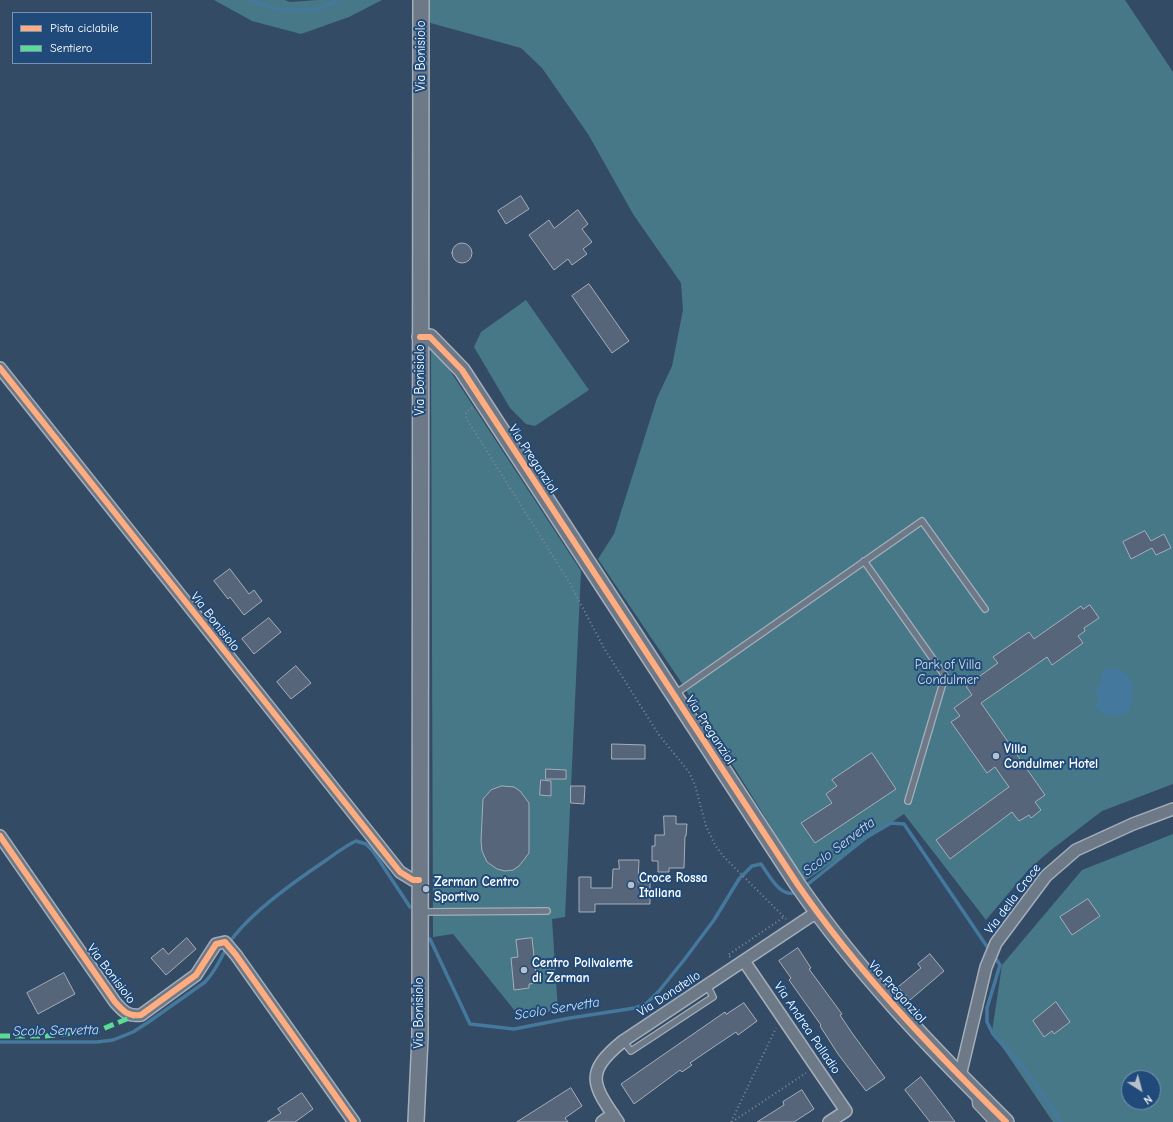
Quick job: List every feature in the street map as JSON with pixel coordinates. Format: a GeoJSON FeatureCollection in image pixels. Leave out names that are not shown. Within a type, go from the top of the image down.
{"type":"FeatureCollection","features":[{"type":"Feature","properties":{"kind":"main road","name":"Via Bonisiolo"},"geometry":{"type":"LineString","coordinates":[[416,1122],[420,1037],[421,0]]}},
{"type":"Feature","properties":{"kind":"main road","name":"Via Preganziol"},"geometry":{"type":"LineString","coordinates":[[420,337],[430,337],[462,370],[801,889],[814,913],[892,1006],[1006,1122]]}},
{"type":"Feature","properties":{"kind":"street","name":"Via Bonisiolo"},"geometry":{"type":"LineString","coordinates":[[0,368],[400,872],[413,880],[419,880]]}},
{"type":"Feature","properties":{"kind":"street","name":"Via della Croce"},"geometry":{"type":"LineString","coordinates":[[960,1076],[986,967],[996,943],[1046,876],[1071,854],[1133,824],[1173,809]]}},
{"type":"Feature","properties":{"kind":"street","name":"Via Bonisiolo"},"geometry":{"type":"LineString","coordinates":[[0,836],[115,1002],[127,1014],[134,1016],[141,1015],[188,982],[202,968],[216,944],[228,945],[354,1122]]}},
{"type":"Feature","properties":{"kind":"street","name":"Via Donatello"},"geometry":{"type":"LineString","coordinates":[[615,1118],[600,1096],[597,1085],[596,1074],[600,1063],[606,1054],[623,1041],[814,913]]}},
{"type":"Feature","properties":{"kind":"street","name":"Via Andrea Palladio"},"geometry":{"type":"LineString","coordinates":[[744,961],[846,1111],[830,1122]]}},
{"type":"Feature","properties":{"kind":"street"},"geometry":{"type":"LineString","coordinates":[[602,1122],[615,1118]]}},
{"type":"Feature","properties":{"kind":"lane"},"geometry":{"type":"LineString","coordinates":[[674,695],[922,521],[985,610]]}},
{"type":"Feature","properties":{"kind":"lane"},"geometry":{"type":"LineString","coordinates":[[864,561],[945,676],[908,801]]}},
{"type":"Feature","properties":{"kind":"lane"},"geometry":{"type":"LineString","coordinates":[[419,912],[547,911]]}},
{"type":"Feature","properties":{"kind":"lane"},"geometry":{"type":"LineString","coordinates":[[974,1090],[976,1105],[992,1122]]}},
{"type":"Feature","properties":{"kind":"path"},"geometry":{"type":"LineString","coordinates":[[482,401],[466,412],[466,418],[568,580],[608,655],[659,735],[689,772],[695,784],[706,826],[715,845],[724,857],[794,927]]}},
{"type":"Feature","properties":{"kind":"path"},"geometry":{"type":"LineString","coordinates":[[732,1122],[777,1026],[785,1020]]}},
{"type":"Feature","properties":{"kind":"path"},"geometry":{"type":"LineString","coordinates":[[732,1122],[816,1066]]}},
{"type":"Feature","properties":{"kind":"green space"},"geometry":{"type":"Polygon","coordinates":[[[214,0],[285,0],[290,2],[318,0],[382,0],[349,17],[301,34],[252,21],[214,0]]]}},
{"type":"Feature","properties":{"kind":"green space","name":"Park of Villa Condulmer"},"geometry":{"type":"Polygon","coordinates":[[[427,0],[1125,0],[1173,72],[1173,784],[1102,811],[1029,869],[986,920],[904,814],[805,881],[679,679],[598,559],[614,534],[657,398],[672,366],[683,310],[681,283],[633,214],[588,134],[542,68],[521,48],[427,22],[427,0]]]}},
{"type":"Feature","properties":{"kind":"green space"},"geometry":{"type":"Polygon","coordinates":[[[526,300],[589,390],[535,426],[526,424],[510,408],[474,347],[481,332],[526,300]]]}},
{"type":"Feature","properties":{"kind":"green space"},"geometry":{"type":"Polygon","coordinates":[[[431,350],[445,363],[581,571],[565,917],[552,919],[558,1011],[523,1014],[519,1016],[453,934],[433,937],[431,350]]]}},
{"type":"Feature","properties":{"kind":"green space"},"geometry":{"type":"Polygon","coordinates":[[[1173,834],[1173,1122],[1053,1122],[992,1032],[1002,965],[1082,870],[1173,834]]]}},
{"type":"Feature","properties":{"kind":"shaded area"},"geometry":{"type":"Polygon","coordinates":[[[1113,668],[1122,671],[1131,679],[1133,690],[1130,710],[1120,715],[1111,716],[1098,710],[1095,705],[1099,701],[1095,691],[1102,683],[1101,675],[1105,669],[1113,668]]]}},
{"type":"Feature","properties":{"kind":"building"},"geometry":{"type":"Polygon","coordinates":[[[521,196],[529,209],[506,224],[498,211],[521,196]]]}},
{"type":"Feature","properties":{"kind":"building"},"geometry":{"type":"Polygon","coordinates":[[[578,210],[588,224],[582,229],[592,242],[583,249],[587,254],[572,265],[568,259],[554,270],[529,235],[549,220],[554,228],[578,210]]]}},
{"type":"Feature","properties":{"kind":"building"},"geometry":{"type":"Polygon","coordinates":[[[462,243],[469,246],[472,253],[469,260],[462,263],[455,260],[452,253],[455,246],[462,243]]]}},
{"type":"Feature","properties":{"kind":"building"},"geometry":{"type":"Polygon","coordinates":[[[589,284],[629,341],[612,353],[572,296],[589,284]]]}},
{"type":"Feature","properties":{"kind":"building"},"geometry":{"type":"Polygon","coordinates":[[[1145,531],[1151,541],[1164,534],[1171,548],[1156,555],[1152,548],[1131,559],[1123,542],[1145,531]]]}},
{"type":"Feature","properties":{"kind":"building"},"geometry":{"type":"Polygon","coordinates":[[[230,569],[249,594],[254,590],[262,601],[244,615],[230,597],[228,599],[214,581],[230,569]]]}},
{"type":"Feature","properties":{"kind":"building","name":"Villa Condulmer Hotel"},"geometry":{"type":"Polygon","coordinates":[[[1090,605],[1099,618],[1084,628],[1085,631],[1078,636],[1083,643],[1052,665],[1047,657],[981,703],[1045,795],[1035,802],[1041,810],[1031,818],[1029,815],[1019,821],[1012,812],[950,859],[936,840],[1009,787],[995,767],[987,773],[951,722],[960,716],[954,708],[972,695],[966,686],[998,663],[993,657],[1029,632],[1034,639],[1081,606],[1083,609],[1090,605]]]}},
{"type":"Feature","properties":{"kind":"building"},"geometry":{"type":"Polygon","coordinates":[[[269,618],[281,632],[254,654],[242,639],[269,618]]]}},
{"type":"Feature","properties":{"kind":"building"},"geometry":{"type":"Polygon","coordinates":[[[296,666],[311,683],[291,699],[277,682],[296,666]]]}},
{"type":"Feature","properties":{"kind":"building"},"geometry":{"type":"Polygon","coordinates":[[[612,744],[645,745],[645,759],[612,759],[612,744]]]}},
{"type":"Feature","properties":{"kind":"building"},"geometry":{"type":"Polygon","coordinates":[[[872,753],[896,789],[815,843],[801,823],[832,803],[826,794],[837,786],[832,780],[872,753]]]}},
{"type":"Feature","properties":{"kind":"building"},"geometry":{"type":"Polygon","coordinates":[[[546,769],[566,770],[566,779],[546,779],[546,769]]]}},
{"type":"Feature","properties":{"kind":"building"},"geometry":{"type":"Polygon","coordinates":[[[541,780],[551,781],[551,796],[540,795],[541,780]]]}},
{"type":"Feature","properties":{"kind":"building"},"geometry":{"type":"Polygon","coordinates":[[[502,786],[514,787],[520,791],[529,803],[529,853],[519,866],[513,870],[505,871],[497,869],[487,862],[482,851],[481,841],[483,799],[491,790],[502,786]]]}},
{"type":"Feature","properties":{"kind":"building"},"geometry":{"type":"Polygon","coordinates":[[[571,786],[585,786],[584,804],[571,803],[571,786]]]}},
{"type":"Feature","properties":{"kind":"building"},"geometry":{"type":"Polygon","coordinates":[[[664,816],[676,816],[676,824],[687,824],[684,868],[669,868],[669,872],[658,872],[658,861],[652,861],[652,846],[655,846],[655,835],[664,835],[664,816]]]}},
{"type":"Feature","properties":{"kind":"building","name":"Croce Rossa Italiana"},"geometry":{"type":"Polygon","coordinates":[[[619,860],[639,860],[638,882],[650,882],[650,904],[595,904],[595,912],[579,912],[579,877],[591,877],[591,888],[612,888],[613,869],[619,869],[619,860]]]}},
{"type":"Feature","properties":{"kind":"building"},"geometry":{"type":"Polygon","coordinates":[[[1088,899],[1100,916],[1072,935],[1060,917],[1088,899]]]}},
{"type":"Feature","properties":{"kind":"building"},"geometry":{"type":"Polygon","coordinates":[[[187,938],[196,949],[166,975],[151,958],[163,948],[168,954],[187,938]]]}},
{"type":"Feature","properties":{"kind":"building","name":"Centro Polivalente di Zerman"},"geometry":{"type":"Polygon","coordinates":[[[532,938],[537,983],[529,984],[529,988],[514,990],[511,958],[518,957],[516,940],[532,938]]]}},
{"type":"Feature","properties":{"kind":"building"},"geometry":{"type":"Polygon","coordinates":[[[798,948],[811,968],[809,969],[842,1014],[840,1015],[852,1033],[885,1078],[866,1091],[838,1054],[820,1026],[821,1025],[789,980],[791,978],[779,961],[798,948]]]}},
{"type":"Feature","properties":{"kind":"building"},"geometry":{"type":"Polygon","coordinates":[[[930,954],[944,971],[910,1000],[898,987],[921,968],[918,964],[930,954]]]}},
{"type":"Feature","properties":{"kind":"building"},"geometry":{"type":"Polygon","coordinates":[[[64,973],[75,994],[38,1014],[27,993],[64,973]]]}},
{"type":"Feature","properties":{"kind":"building"},"geometry":{"type":"Polygon","coordinates":[[[1056,1002],[1070,1022],[1054,1034],[1052,1031],[1044,1037],[1033,1021],[1056,1002]]]}},
{"type":"Feature","properties":{"kind":"building"},"geometry":{"type":"Polygon","coordinates":[[[744,1003],[757,1021],[738,1035],[736,1032],[718,1044],[690,1063],[692,1065],[682,1072],[680,1070],[634,1104],[621,1084],[725,1012],[726,1014],[744,1003]]]}},
{"type":"Feature","properties":{"kind":"building"},"geometry":{"type":"Polygon","coordinates":[[[921,1077],[955,1122],[930,1122],[905,1090],[921,1077]]]}},
{"type":"Feature","properties":{"kind":"building"},"geometry":{"type":"Polygon","coordinates":[[[571,1088],[582,1106],[565,1118],[568,1122],[517,1122],[571,1088]]]}},
{"type":"Feature","properties":{"kind":"building"},"geometry":{"type":"Polygon","coordinates":[[[802,1090],[814,1109],[794,1122],[757,1122],[784,1105],[783,1102],[802,1090]]]}},
{"type":"Feature","properties":{"kind":"building"},"geometry":{"type":"Polygon","coordinates":[[[302,1093],[313,1109],[295,1122],[267,1122],[281,1113],[278,1109],[302,1093]]]}},
{"type":"Feature","properties":{"kind":"waterway"},"geometry":{"type":"LineString","coordinates":[[250,0],[281,10],[316,10],[339,0]]}},
{"type":"Feature","properties":{"kind":"waterway","name":"Scolo Servetta"},"geometry":{"type":"LineString","coordinates":[[803,888],[867,837],[891,823],[904,824],[990,951]]}},
{"type":"Feature","properties":{"kind":"waterway","name":"Scolo Servetta"},"geometry":{"type":"LineString","coordinates":[[0,1042],[97,1042],[113,1040],[133,1032],[205,982],[214,971],[235,935],[255,914],[277,895],[356,841],[366,844],[373,851],[410,907]]}},
{"type":"Feature","properties":{"kind":"waterway","name":"Scolo Servetta"},"geometry":{"type":"LineString","coordinates":[[430,939],[470,1024],[514,1029],[570,1018],[635,1008],[646,1004],[659,991],[684,960],[714,920],[739,879],[752,866],[761,864],[781,890],[787,893],[799,891]]}},
{"type":"Feature","properties":{"kind":"waterway","name":"Scolo Servetta"},"geometry":{"type":"LineString","coordinates":[[994,956],[1000,965],[987,1008],[987,1022],[993,1034],[1026,1071],[1061,1122]]}},
{"type":"Feature","properties":{"kind":"marked path"},"geometry":{"type":"LineString","coordinates":[[0,1036],[46,1036],[100,1030],[134,1016]]}},
{"type":"Feature","properties":{"kind":"cycle path"},"geometry":{"type":"LineString","coordinates":[[420,337],[430,337],[462,370],[798,885],[821,917],[870,979],[896,1008],[950,1066],[1006,1122]]}},
{"type":"Feature","properties":{"kind":"cycle path"},"geometry":{"type":"LineString","coordinates":[[0,368],[400,872],[413,880],[419,880]]}},
{"type":"Feature","properties":{"kind":"cycle path"},"geometry":{"type":"LineString","coordinates":[[0,836],[115,1002],[123,1011],[129,1014],[141,1015],[196,975],[216,944],[225,942],[236,955],[354,1122]]}},
{"type":"Feature","properties":{"kind":"place","name":"Villa Condulmer Hotel"},"geometry":{"type":"Point","coordinates":[996,756]}},
{"type":"Feature","properties":{"kind":"place","name":"Croce Rossa Italiana"},"geometry":{"type":"Point","coordinates":[631,885]}},
{"type":"Feature","properties":{"kind":"place","name":"Zerman Centro Sportivo"},"geometry":{"type":"Point","coordinates":[426,889]}},
{"type":"Feature","properties":{"kind":"place","name":"Centro Polivalente di Zerman"},"geometry":{"type":"Point","coordinates":[524,970]}}]}
